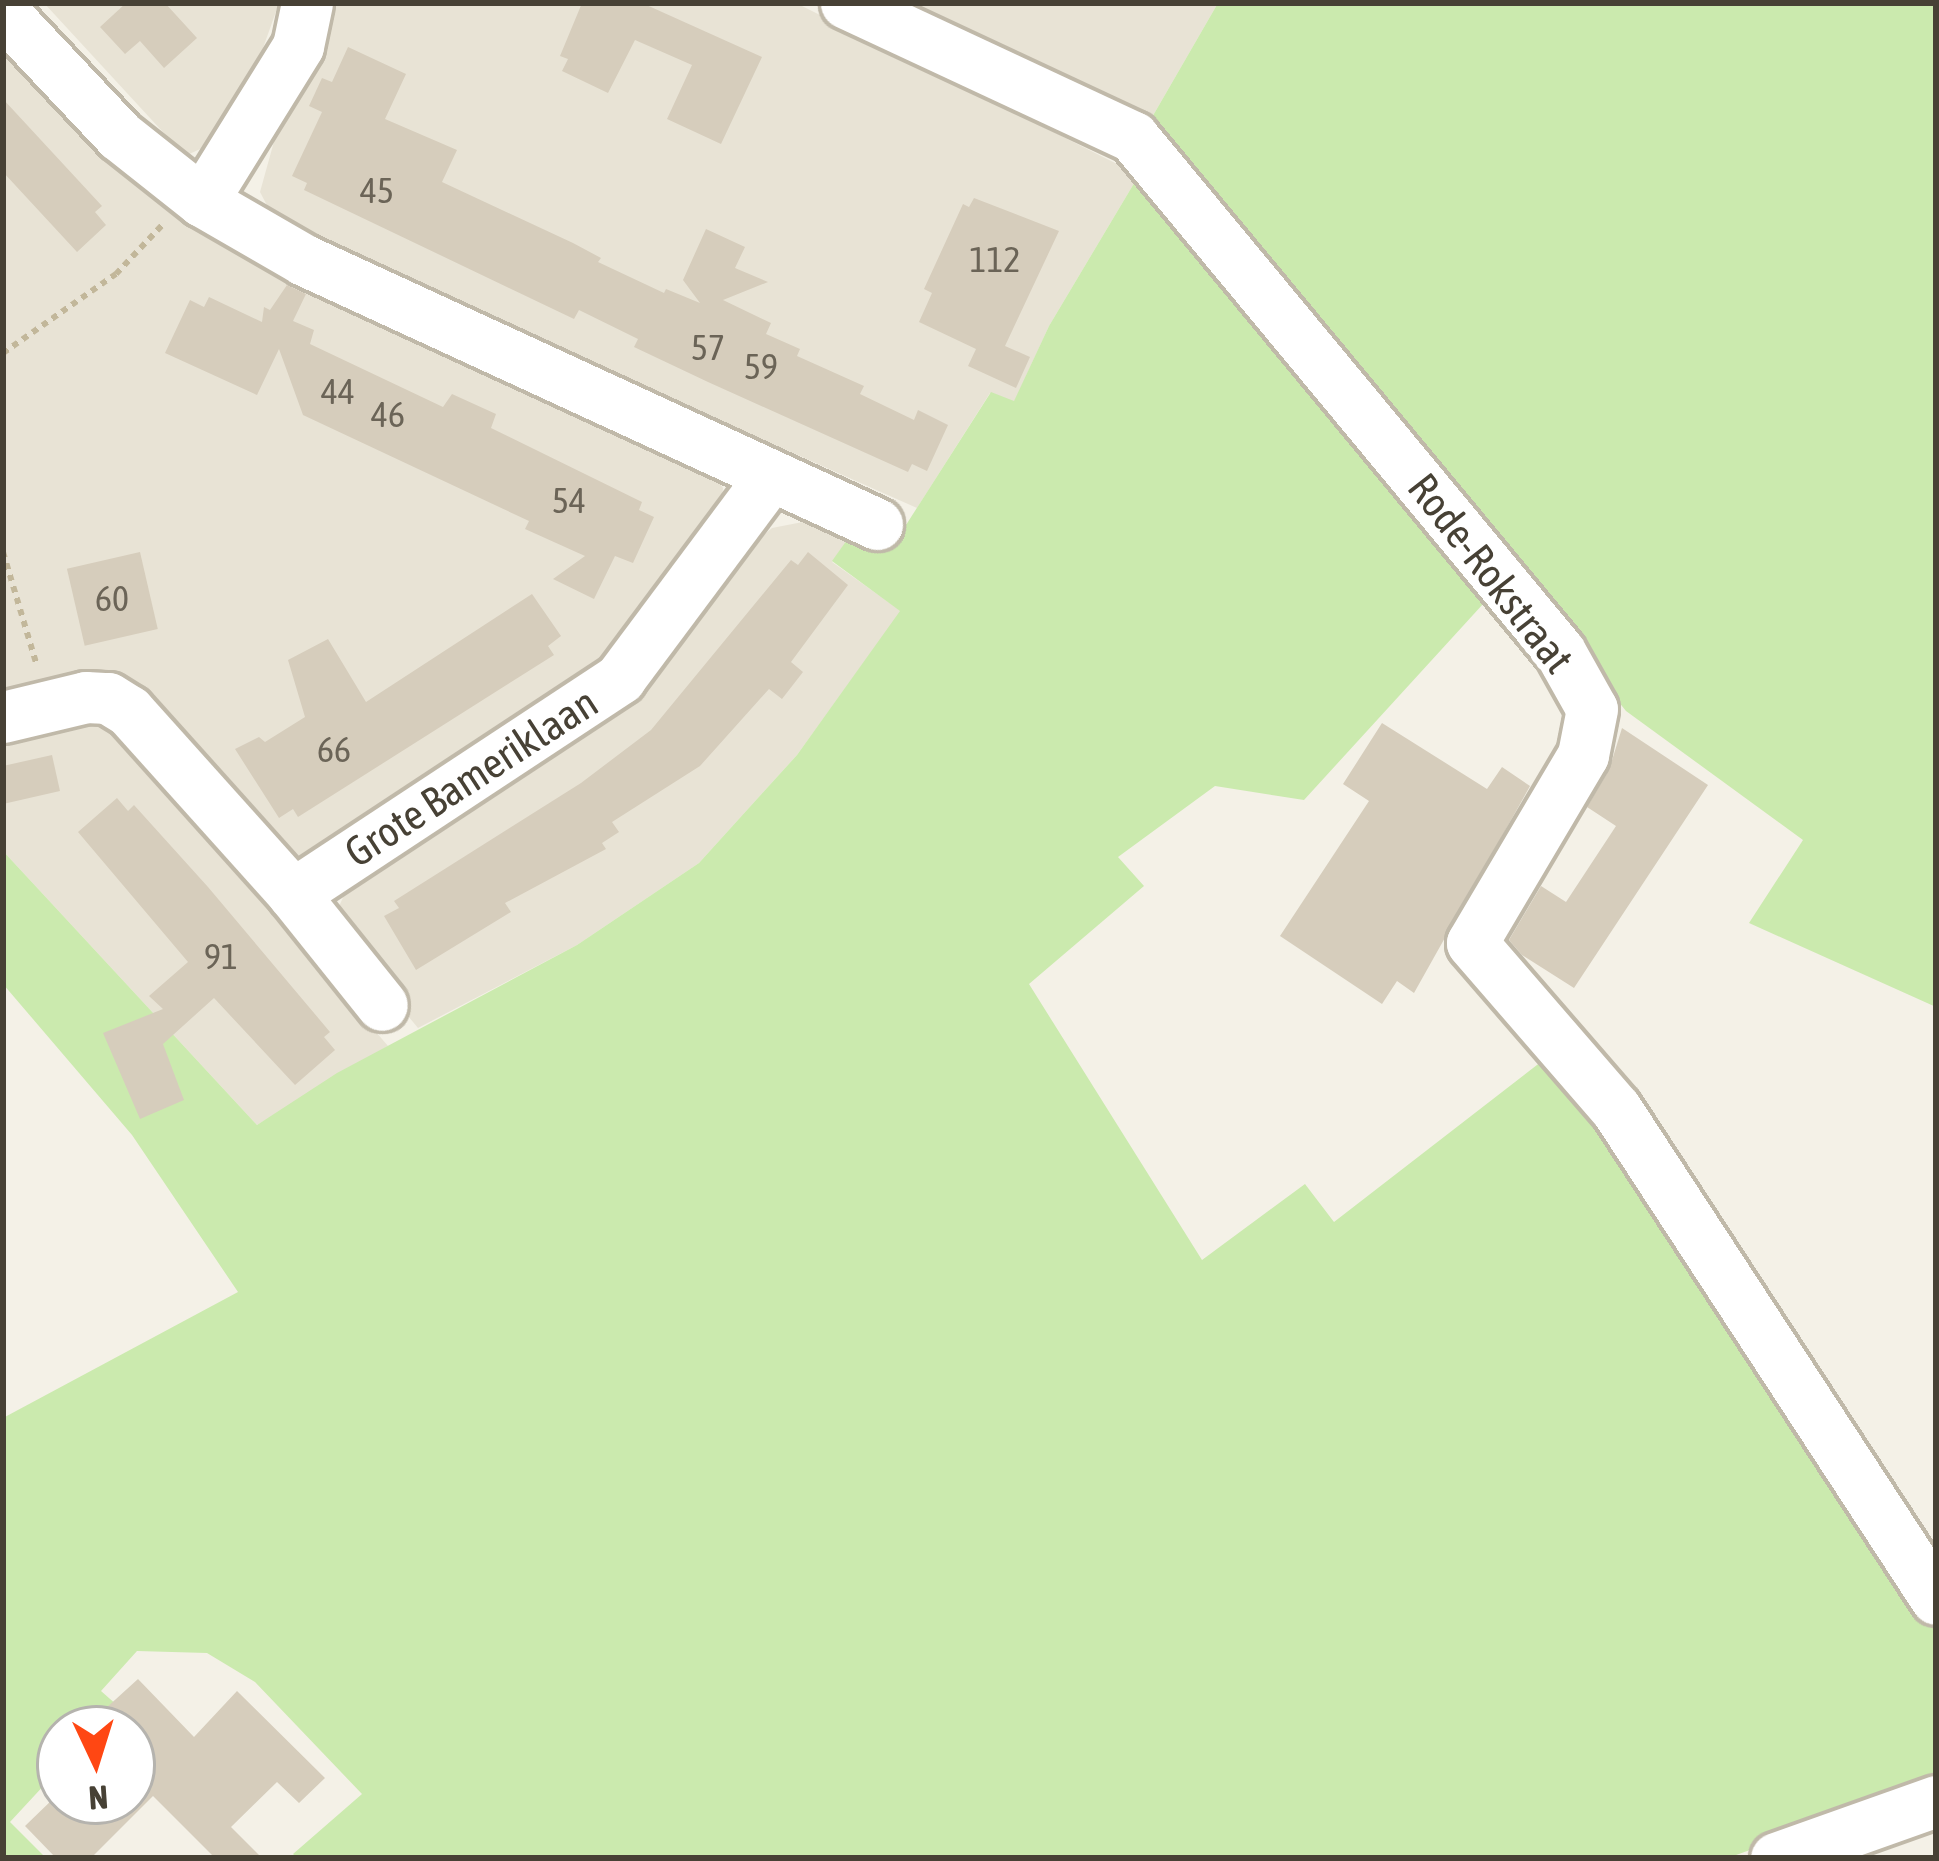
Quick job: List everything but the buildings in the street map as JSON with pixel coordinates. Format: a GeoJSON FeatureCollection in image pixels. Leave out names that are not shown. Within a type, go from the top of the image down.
{"type":"FeatureCollection","features":[{"type":"Feature","properties":{"kind":"street"},"geometry":{"type":"LineString","coordinates":[[197,198],[298,46],[307,3]]}},
{"type":"Feature","properties":{"kind":"street","name":"Rode-Rokstraat"},"geometry":{"type":"LineString","coordinates":[[846,3],[1133,137],[1560,652],[1592,709],[1583,755],[1472,943],[1616,1109],[1936,1599]]}},
{"type":"Feature","properties":{"kind":"street"},"geometry":{"type":"LineString","coordinates":[[3,12],[120,136],[197,198],[304,260],[877,524]]}},
{"type":"Feature","properties":{"kind":"street","name":"Grote Bameriklaan"},"geometry":{"type":"LineString","coordinates":[[293,894],[620,678],[769,478]]}},
{"type":"Feature","properties":{"kind":"street"},"geometry":{"type":"LineString","coordinates":[[26,712],[107,698],[129,711],[293,894],[382,1005]]}},
{"type":"Feature","properties":{"kind":"street"},"geometry":{"type":"LineString","coordinates":[[1776,1858],[1936,1801]]}},
{"type":"Feature","properties":{"kind":"path"},"geometry":{"type":"LineString","coordinates":[[3,352],[116,274],[197,198]]}},
{"type":"Feature","properties":{"kind":"path"},"geometry":{"type":"LineString","coordinates":[[3,551],[26,712]]}},
{"type":"Feature","properties":{"kind":"shaded area"},"geometry":{"type":"Polygon","coordinates":[[[44,3],[279,3],[245,99],[211,144],[185,156],[44,3]]]}},
{"type":"Feature","properties":{"kind":"shaded area"},"geometry":{"type":"Polygon","coordinates":[[[327,3],[796,3],[1139,175],[1049,326],[1014,402],[990,393],[917,508],[306,237],[271,213],[260,192],[278,127],[327,3]]]}},
{"type":"Feature","properties":{"kind":"shaded area"},"geometry":{"type":"Polygon","coordinates":[[[898,3],[1218,3],[1151,119],[898,3]]]}},
{"type":"Feature","properties":{"kind":"shaded area"},"geometry":{"type":"Polygon","coordinates":[[[3,47],[164,201],[710,470],[723,488],[720,515],[623,647],[314,859],[275,849],[136,694],[3,701],[3,47]]]}},
{"type":"Feature","properties":{"kind":"shaded area"},"geometry":{"type":"Polygon","coordinates":[[[813,520],[854,530],[832,562],[901,611],[797,755],[699,863],[577,945],[418,1028],[342,936],[336,913],[350,882],[772,528],[813,520]]]}},
{"type":"Feature","properties":{"kind":"shaded area"},"geometry":{"type":"Polygon","coordinates":[[[99,718],[125,739],[388,1046],[257,1125],[3,851],[3,737],[99,718]]]}},
{"type":"Feature","properties":{"kind":"green space"},"geometry":{"type":"Polygon","coordinates":[[[1218,3],[1936,3],[1936,1007],[1749,923],[1803,840],[1626,711],[1151,119],[1218,3]]]}},
{"type":"Feature","properties":{"kind":"green space"},"geometry":{"type":"Polygon","coordinates":[[[1139,175],[1494,592],[1304,800],[1215,786],[1118,857],[1144,886],[1029,984],[1202,1260],[1305,1184],[1334,1222],[1546,1058],[1593,1104],[1757,1343],[1936,1632],[1936,1782],[1728,1858],[297,1858],[293,1854],[362,1794],[255,1682],[207,1653],[137,1651],[101,1691],[117,1705],[36,1705],[36,1794],[10,1822],[46,1858],[3,1858],[3,1418],[238,1292],[132,1135],[3,984],[3,851],[257,1125],[337,1073],[577,945],[699,863],[797,755],[900,611],[832,561],[854,530],[890,550],[991,392],[1014,401],[1049,326],[1139,175]]]}}]}
